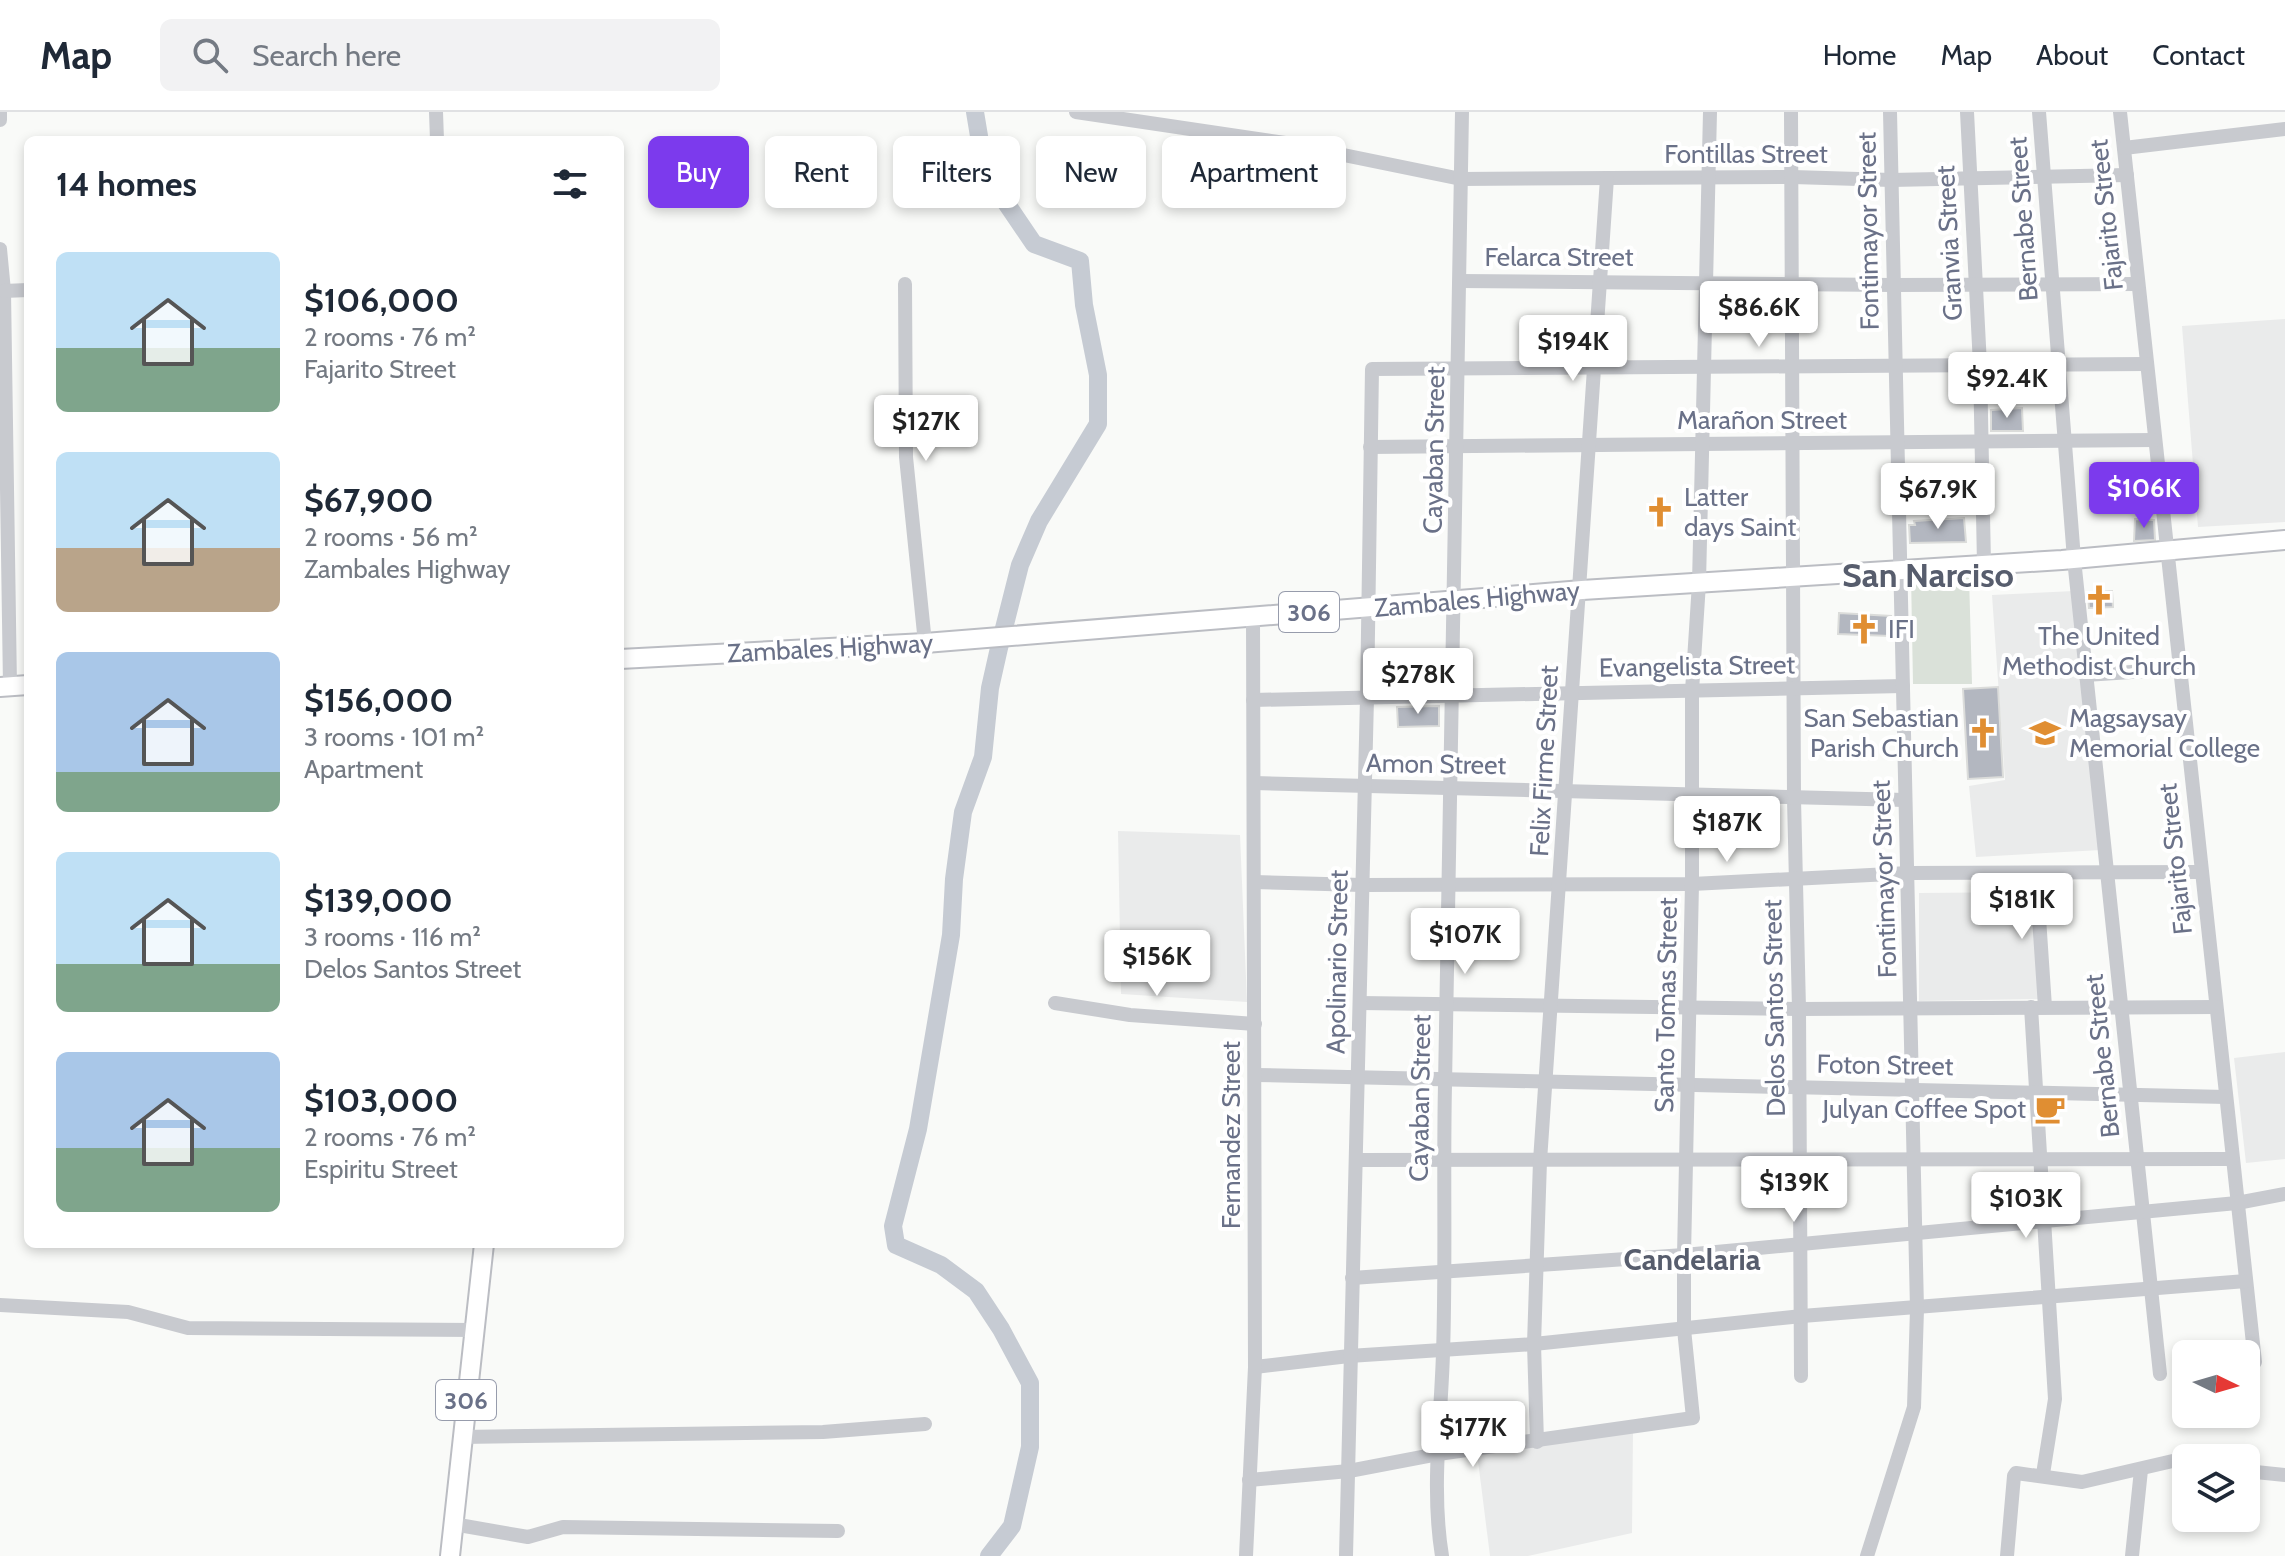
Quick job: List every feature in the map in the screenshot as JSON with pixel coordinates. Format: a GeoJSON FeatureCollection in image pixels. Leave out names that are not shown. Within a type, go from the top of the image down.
{"type":"FeatureCollection","features":[{"type":"Feature","properties":{"kind":"main road","name":"Zambales Highway"},"geometry":{"type":"LineString","coordinates":[[624,659],[1037,635],[1582,590],[2074,559],[2285,540]]}},
{"type":"Feature","properties":{"kind":"main road","name":"306"},"geometry":{"type":"LineString","coordinates":[[450,1556],[484,1248]]}},
{"type":"Feature","properties":{"kind":"street"},"geometry":{"type":"LineString","coordinates":[[0,112],[0,120]]}},
{"type":"Feature","properties":{"kind":"street"},"geometry":{"type":"LineString","coordinates":[[436,112],[437,136]]}},
{"type":"Feature","properties":{"kind":"street","name":"Fontillas Street"},"geometry":{"type":"LineString","coordinates":[[1076,112],[1285,143],[1461,179],[1793,177],[1891,180],[2127,175]]}},
{"type":"Feature","properties":{"kind":"street","name":"Cayaban Street"},"geometry":{"type":"LineString","coordinates":[[1442,1556],[1438,1528],[1438,1454],[1443,1351],[1445,1006],[1453,788],[1462,112]]}},
{"type":"Feature","properties":{"kind":"street","name":"Santo Tomas Street"},"geometry":{"type":"LineString","coordinates":[[1537,1442],[1693,1418],[1684,1329],[1684,1255],[1692,884],[1692,691],[1699,583],[1710,112]]}},
{"type":"Feature","properties":{"kind":"street","name":"Delos Santos Street"},"geometry":{"type":"LineString","coordinates":[[1791,112],[1792,576],[1801,1376]]}},
{"type":"Feature","properties":{"kind":"street","name":"Fontimayor Street"},"geometry":{"type":"LineString","coordinates":[[1867,1556],[1914,1407],[1917,1309],[1909,873],[1895,443],[1890,112]]}},
{"type":"Feature","properties":{"kind":"street","name":"Granvia Street"},"geometry":{"type":"LineString","coordinates":[[1967,112],[1980,365],[1984,564]]}},
{"type":"Feature","properties":{"kind":"street","name":"Bernabe Street"},"geometry":{"type":"LineString","coordinates":[[2039,112],[2085,675],[2160,1374]]}},
{"type":"Feature","properties":{"kind":"street","name":"Fajarito Street"},"geometry":{"type":"LineString","coordinates":[[2120,112],[2253,1340]]}},
{"type":"Feature","properties":{"kind":"street"},"geometry":{"type":"LineString","coordinates":[[2124,148],[2285,129]]}},
{"type":"Feature","properties":{"kind":"street","name":"Felix Firme Street"},"geometry":{"type":"LineString","coordinates":[[1537,1442],[1534,1344],[1540,1161],[1561,884],[1570,693],[1582,590],[1587,445],[1607,178]]}},
{"type":"Feature","properties":{"kind":"street"},"geometry":{"type":"LineString","coordinates":[[0,249],[4,291],[13,686]]}},
{"type":"Feature","properties":{"kind":"street","name":"Felarca Street"},"geometry":{"type":"LineString","coordinates":[[1460,281],[2138,284]]}},
{"type":"Feature","properties":{"kind":"street"},"geometry":{"type":"LineString","coordinates":[[905,284],[906,457],[925,643]]}},
{"type":"Feature","properties":{"kind":"street"},"geometry":{"type":"LineString","coordinates":[[4,291],[24,290]]}},
{"type":"Feature","properties":{"kind":"street"},"geometry":{"type":"LineString","coordinates":[[1459,368],[2146,364]]}},
{"type":"Feature","properties":{"kind":"street","name":"Apolinario Street"},"geometry":{"type":"LineString","coordinates":[[1346,1556],[1372,369],[1459,368]]}},
{"type":"Feature","properties":{"kind":"street","name":"Marañon Street"},"geometry":{"type":"LineString","coordinates":[[1370,447],[2154,440]]}},
{"type":"Feature","properties":{"kind":"street","name":"Fernandez Street"},"geometry":{"type":"LineString","coordinates":[[1246,1556],[1255,1367],[1253,617]]}},
{"type":"Feature","properties":{"kind":"street"},"geometry":{"type":"LineString","coordinates":[[2085,675],[2178,669]]}},
{"type":"Feature","properties":{"kind":"street","name":"Evangelista Street"},"geometry":{"type":"LineString","coordinates":[[1253,700],[1903,686]]}},
{"type":"Feature","properties":{"kind":"street","name":"Amon Street"},"geometry":{"type":"LineString","coordinates":[[1254,783],[1905,800]]}},
{"type":"Feature","properties":{"kind":"street"},"geometry":{"type":"LineString","coordinates":[[1254,882],[1448,886],[1692,884],[1909,873],[2201,872]]}},
{"type":"Feature","properties":{"kind":"street"},"geometry":{"type":"LineString","coordinates":[[2036,873],[2036,1093],[2055,1399],[2043,1474]]}},
{"type":"Feature","properties":{"kind":"street"},"geometry":{"type":"LineString","coordinates":[[1055,1003],[1130,1015],[1255,1024]]}},
{"type":"Feature","properties":{"kind":"street"},"geometry":{"type":"LineString","coordinates":[[1360,1003],[1799,1009],[2216,1007]]}},
{"type":"Feature","properties":{"kind":"street","name":"Foton Street"},"geometry":{"type":"LineString","coordinates":[[1256,1075],[2226,1097]]}},
{"type":"Feature","properties":{"kind":"street"},"geometry":{"type":"LineString","coordinates":[[1357,1160],[2232,1159]]}},
{"type":"Feature","properties":{"kind":"street"},"geometry":{"type":"LineString","coordinates":[[1352,1278],[1684,1255],[1800,1242],[1915,1234],[2044,1218],[2237,1203],[2285,1194]]}},
{"type":"Feature","properties":{"kind":"street"},"geometry":{"type":"LineString","coordinates":[[1255,1367],[1349,1356],[1534,1344],[1802,1316],[2246,1281]]}},
{"type":"Feature","properties":{"kind":"street"},"geometry":{"type":"LineString","coordinates":[[0,1305],[128,1312],[201,1329],[474,1330]]}},
{"type":"Feature","properties":{"kind":"street"},"geometry":{"type":"LineString","coordinates":[[462,1437],[823,1432],[925,1424]]}},
{"type":"Feature","properties":{"kind":"street"},"geometry":{"type":"LineString","coordinates":[[1249,1480],[1349,1471],[1438,1454],[1537,1442]]}},
{"type":"Feature","properties":{"kind":"street"},"geometry":{"type":"LineString","coordinates":[[2007,1556],[2016,1473],[2043,1474],[2082,1482],[2172,1461]]}},
{"type":"Feature","properties":{"kind":"street"},"geometry":{"type":"LineString","coordinates":[[2132,1556],[2141,1470]]}},
{"type":"Feature","properties":{"kind":"street"},"geometry":{"type":"LineString","coordinates":[[2260,1472],[2285,1475]]}},
{"type":"Feature","properties":{"kind":"street"},"geometry":{"type":"LineString","coordinates":[[453,1524],[528,1537],[563,1527],[838,1531]]}},
{"type":"Feature","properties":{"kind":"shaded area"},"geometry":{"type":"Polygon","coordinates":[[[2285,319],[2285,522],[2198,527],[2182,326],[2285,319]]]}},
{"type":"Feature","properties":{"kind":"shaded area"},"geometry":{"type":"Polygon","coordinates":[[[1911,575],[1969,576],[1972,684],[1913,684],[1911,575]]]}},
{"type":"Feature","properties":{"kind":"shaded area","name":"Magsaysay Memorial College"},"geometry":{"type":"Polygon","coordinates":[[[2074,591],[2101,850],[1976,857],[1969,786],[2005,780],[1992,595],[2074,591]]]}},
{"type":"Feature","properties":{"kind":"shaded area"},"geometry":{"type":"Polygon","coordinates":[[[1118,831],[1240,835],[1247,1002],[1121,994],[1118,831]]]}},
{"type":"Feature","properties":{"kind":"shaded area"},"geometry":{"type":"Polygon","coordinates":[[[2033,892],[2040,999],[1919,1001],[1919,893],[2033,892]]]}},
{"type":"Feature","properties":{"kind":"shaded area"},"geometry":{"type":"Polygon","coordinates":[[[2285,1052],[2285,1159],[2246,1163],[2234,1058],[2285,1052]]]}},
{"type":"Feature","properties":{"kind":"shaded area"},"geometry":{"type":"Polygon","coordinates":[[[1633,1432],[1632,1533],[1528,1556],[1490,1556],[1477,1453],[1633,1432]]]}},
{"type":"Feature","properties":{"kind":"building"},"geometry":{"type":"Polygon","coordinates":[[[2022,408],[2023,431],[1991,431],[1991,410],[2022,408]]]}},
{"type":"Feature","properties":{"kind":"building"},"geometry":{"type":"Polygon","coordinates":[[[1964,518],[1966,542],[1910,543],[1909,525],[1915,525],[1914,521],[1964,518]]]}},
{"type":"Feature","properties":{"kind":"building"},"geometry":{"type":"Polygon","coordinates":[[[2135,519],[2154,520],[2155,540],[2134,541],[2135,519]]]}},
{"type":"Feature","properties":{"kind":"building","name":"The United Methodist Church"},"geometry":{"type":"Polygon","coordinates":[[[2112,591],[2113,607],[2089,608],[2088,593],[2112,591]]]}},
{"type":"Feature","properties":{"kind":"building","name":"IFI"},"geometry":{"type":"Polygon","coordinates":[[[1839,613],[1891,616],[1890,636],[1838,634],[1839,613]]]}},
{"type":"Feature","properties":{"kind":"building","name":"San Sebastian Parish Church"},"geometry":{"type":"Polygon","coordinates":[[[1998,687],[2003,777],[1968,779],[1963,689],[1998,687]]]}},
{"type":"Feature","properties":{"kind":"building"},"geometry":{"type":"Polygon","coordinates":[[[1439,706],[1439,726],[1398,727],[1397,707],[1439,706]]]}},
{"type":"Feature","properties":{"kind":"waterway"},"geometry":{"type":"LineString","coordinates":[[975,112],[985,172],[1034,244],[1080,261],[1084,305],[1098,375],[1098,424],[1039,521],[1020,565],[999,648],[990,688],[983,757],[963,812],[954,879],[951,935],[918,1129],[893,1226],[896,1245],[941,1265],[976,1291],[1030,1383],[1030,1447],[1012,1526],[989,1556]]}},
{"type":"Feature","properties":{"kind":"place","name":"Latter days Saint"},"geometry":{"type":"Point","coordinates":[1660,512]}},
{"type":"Feature","properties":{"kind":"place","name":"The United Methodist Church"},"geometry":{"type":"Point","coordinates":[2099,600]}},
{"type":"Feature","properties":{"kind":"place","name":"IFI"},"geometry":{"type":"Point","coordinates":[1864,629]}},
{"type":"Feature","properties":{"kind":"place","name":"San Sebastian Parish Church"},"geometry":{"type":"Point","coordinates":[1983,733]}},
{"type":"Feature","properties":{"kind":"place","name":"Magsaysay Memorial College"},"geometry":{"type":"Point","coordinates":[2045,733]}},
{"type":"Feature","properties":{"kind":"place","name":"Julyan Coffee Spot"},"geometry":{"type":"Point","coordinates":[2050,1109]}},
{"type":"Feature","properties":{"kind":"district","name":"San Narciso"},"geometry":{"type":"Point","coordinates":[1928,575]}},
{"type":"Feature","properties":{"kind":"district","name":"Candelaria"},"geometry":{"type":"Point","coordinates":[1692,1259]}}]}
